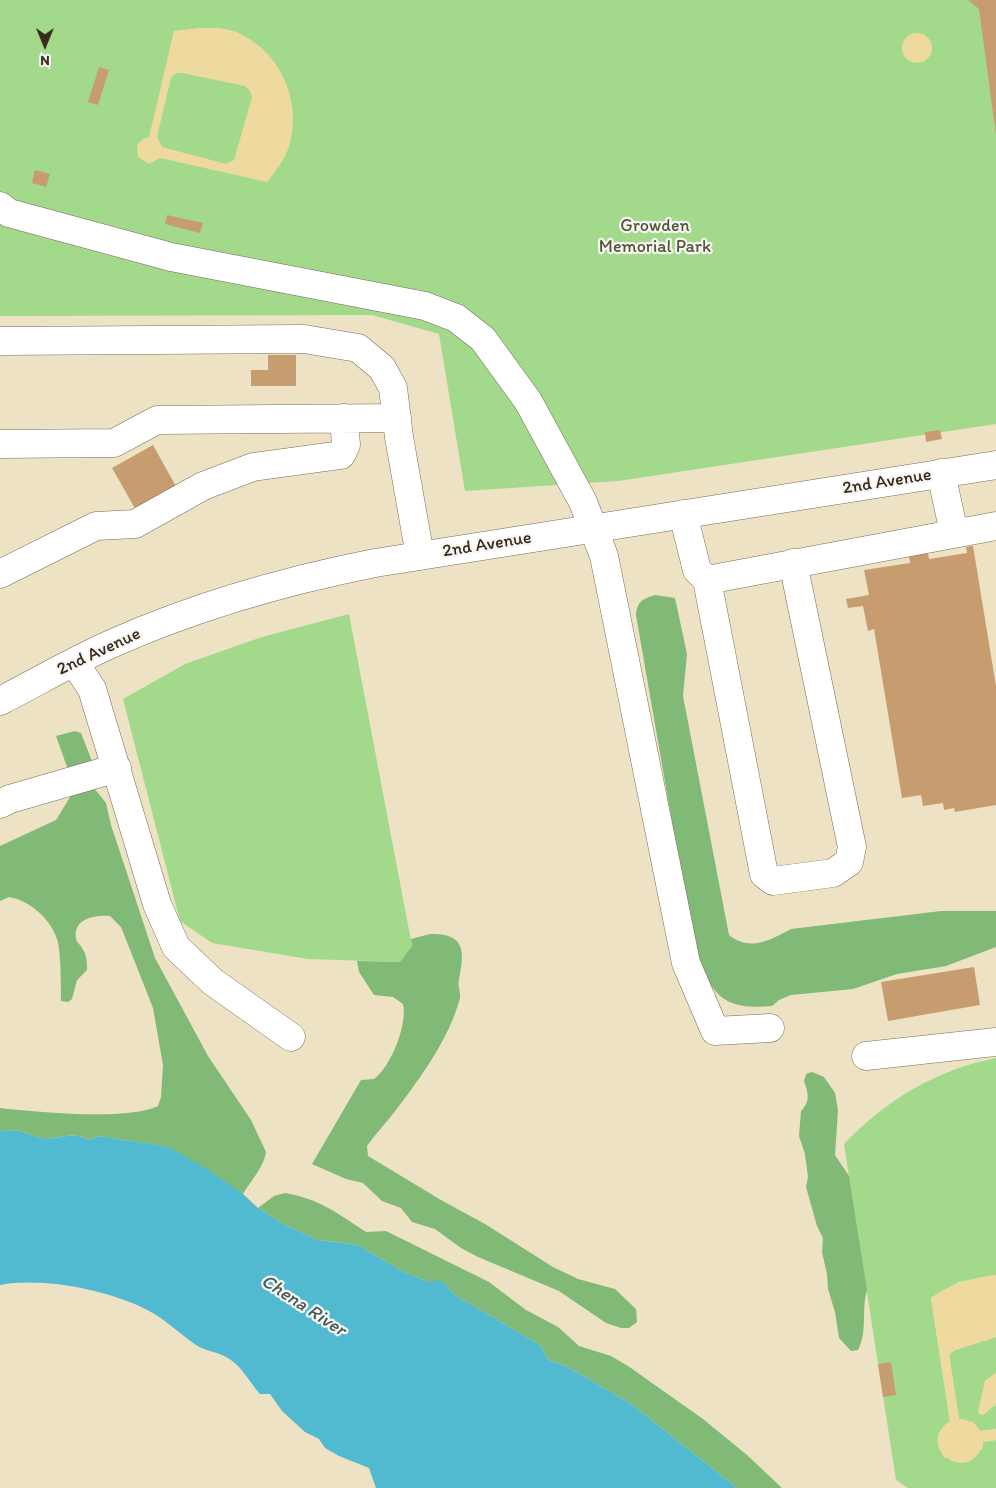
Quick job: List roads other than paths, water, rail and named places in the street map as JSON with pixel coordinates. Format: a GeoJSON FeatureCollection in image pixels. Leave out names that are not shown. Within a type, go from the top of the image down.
{"type":"FeatureCollection","features":[{"type":"Feature","properties":{"kind":"street"},"geometry":{"type":"LineString","coordinates":[[0,206],[9,213],[171,257],[425,306],[456,318],[483,338],[528,401],[573,482],[593,528],[609,575],[686,963],[715,1031],[770,1028]]}},
{"type":"Feature","properties":{"kind":"street"},"geometry":{"type":"LineString","coordinates":[[0,341],[304,338],[358,348],[382,368],[393,388],[396,418],[420,556]]}},
{"type":"Feature","properties":{"kind":"street"},"geometry":{"type":"LineString","coordinates":[[0,574],[96,526],[135,524],[203,486],[253,467],[341,455],[346,445],[344,418]]}},
{"type":"Feature","properties":{"kind":"street"},"geometry":{"type":"LineString","coordinates":[[0,444],[114,443],[157,420],[396,418]]}},
{"type":"Feature","properties":{"kind":"street","name":"2nd Avenue"},"geometry":{"type":"LineString","coordinates":[[0,701],[112,644],[184,614],[241,595],[309,576],[420,556],[996,464]]}},
{"type":"Feature","properties":{"kind":"street"},"geometry":{"type":"LineString","coordinates":[[941,473],[954,532]]}},
{"type":"Feature","properties":{"kind":"street"},"geometry":{"type":"LineString","coordinates":[[683,514],[697,570],[707,580],[764,874],[773,881],[833,873],[849,862],[852,847],[793,563]]}},
{"type":"Feature","properties":{"kind":"street"},"geometry":{"type":"LineString","coordinates":[[707,580],[954,532],[996,526]]}},
{"type":"Feature","properties":{"kind":"street"},"geometry":{"type":"LineString","coordinates":[[74,662],[92,689],[158,904],[176,947],[213,982],[291,1037]]}},
{"type":"Feature","properties":{"kind":"street"},"geometry":{"type":"LineString","coordinates":[[0,804],[10,799],[117,768]]}},
{"type":"Feature","properties":{"kind":"street"},"geometry":{"type":"LineString","coordinates":[[866,1056],[996,1042]]}},
{"type":"Feature","properties":{"kind":"water","name":"Chena River"},"geometry":{"type":"Polygon","coordinates":[[[0,1131],[20,1131],[43,1138],[76,1136],[89,1140],[99,1136],[169,1147],[207,1169],[243,1194],[258,1208],[285,1225],[318,1240],[358,1245],[404,1272],[429,1282],[437,1280],[444,1283],[455,1295],[540,1345],[549,1360],[566,1366],[630,1403],[737,1488],[376,1488],[369,1468],[325,1448],[319,1439],[305,1432],[282,1411],[270,1394],[260,1394],[242,1370],[233,1362],[224,1356],[196,1345],[149,1311],[115,1297],[76,1287],[36,1283],[0,1285],[0,1131]]]}},
{"type":"Feature","properties":{"kind":"park label","name":"Growden Memorial Park"},"geometry":{"type":"Point","coordinates":[655,236]}}]}
